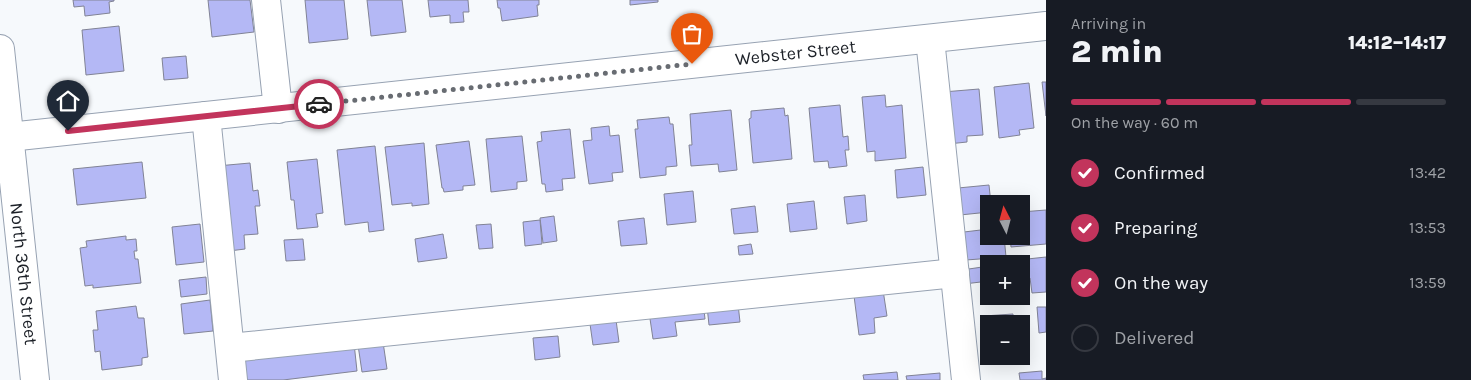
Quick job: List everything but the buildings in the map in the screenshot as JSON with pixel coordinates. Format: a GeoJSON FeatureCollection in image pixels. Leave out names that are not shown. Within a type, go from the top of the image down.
{"type":"FeatureCollection","features":[{"type":"Feature","properties":{"kind":"street"},"geometry":{"type":"LineString","coordinates":[[266,0],[278,109]]}},
{"type":"Feature","properties":{"kind":"street","name":"Webster Street"},"geometry":{"type":"LineString","coordinates":[[10,137],[1046,26]]}},
{"type":"Feature","properties":{"kind":"street"},"geometry":{"type":"LineString","coordinates":[[930,39],[966,380]]}},
{"type":"Feature","properties":{"kind":"street","name":"North 36th Street"},"geometry":{"type":"LineString","coordinates":[[0,49],[35,380]]}},
{"type":"Feature","properties":{"kind":"street"},"geometry":{"type":"LineString","coordinates":[[206,116],[233,380]]}},
{"type":"Feature","properties":{"kind":"street"},"geometry":{"type":"LineString","coordinates":[[230,348],[955,273]]}},
{"type":"Feature","properties":{"kind":"way so far"},"geometry":{"type":"LineString","coordinates":[[319,104],[692,64]]}},
{"type":"Feature","properties":{"kind":"route"},"geometry":{"type":"LineString","coordinates":[[68,131],[319,104]]}}]}
